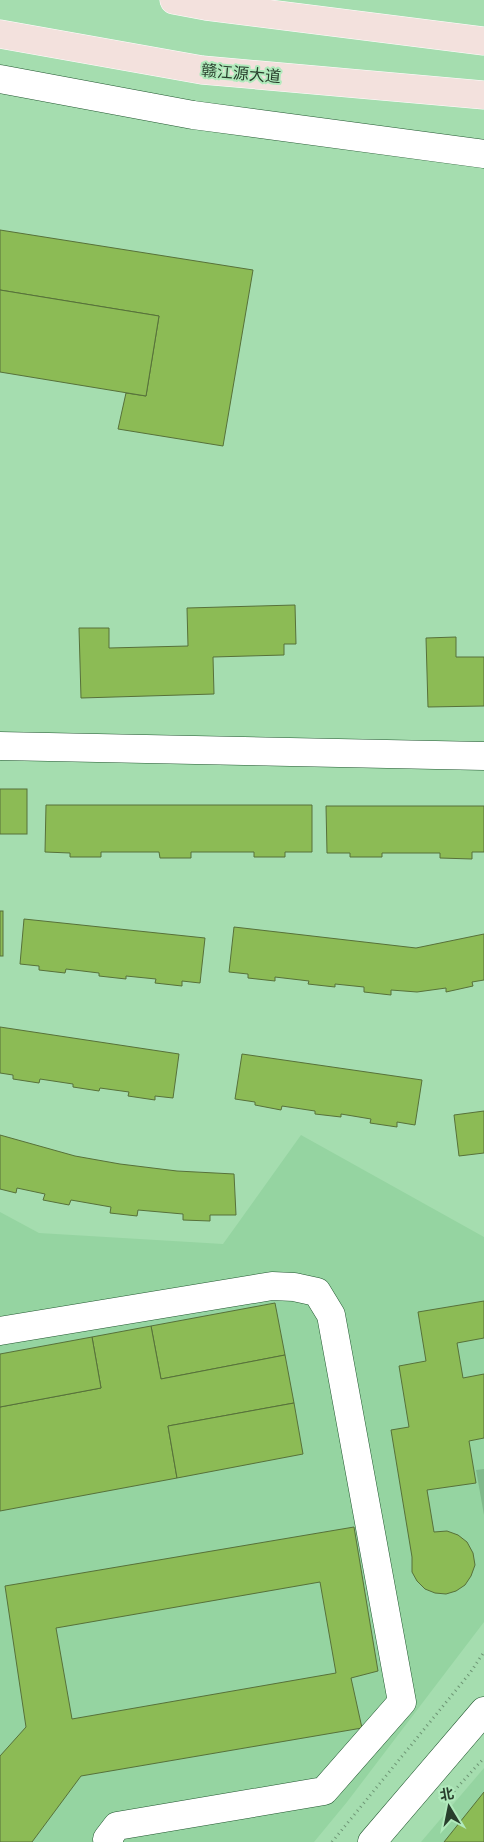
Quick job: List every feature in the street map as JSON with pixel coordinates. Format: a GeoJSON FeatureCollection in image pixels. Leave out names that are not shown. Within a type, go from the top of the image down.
{"type":"FeatureCollection","features":[{"type":"Feature","properties":{"kind":"main road"},"geometry":{"type":"LineString","coordinates":[[174,0],[206,6],[484,41]]}},
{"type":"Feature","properties":{"kind":"main road","name":"赣江源大道"},"geometry":{"type":"LineString","coordinates":[[0,34],[202,70],[484,94]]}},
{"type":"Feature","properties":{"kind":"street"},"geometry":{"type":"LineString","coordinates":[[0,79],[193,115],[484,154]]}},
{"type":"Feature","properties":{"kind":"street"},"geometry":{"type":"LineString","coordinates":[[0,746],[484,756]]}},
{"type":"Feature","properties":{"kind":"street"},"geometry":{"type":"LineString","coordinates":[[0,1332],[272,1286],[294,1287],[317,1292],[331,1315],[402,1702],[324,1792],[117,1826],[107,1839],[110,1842]]}},
{"type":"Feature","properties":{"kind":"street"},"geometry":{"type":"LineString","coordinates":[[372,1842],[484,1711]]}},
{"type":"Feature","properties":{"kind":"path"},"geometry":{"type":"LineString","coordinates":[[332,1842],[470,1674],[484,1652]]}},
{"type":"Feature","properties":{"kind":"shaded area"},"geometry":{"type":"Polygon","coordinates":[[[301,1135],[484,1237],[484,1622],[347,1802],[314,1842],[0,1842],[0,1212],[39,1233],[223,1244],[301,1135]]]}},
{"type":"Feature","properties":{"kind":"shaded area"},"geometry":{"type":"Polygon","coordinates":[[[484,1469],[484,1515],[476,1470],[484,1469]]]}},
{"type":"Feature","properties":{"kind":"shaded area"},"geometry":{"type":"Polygon","coordinates":[[[484,1768],[484,1842],[421,1842],[484,1768]]]}},
{"type":"Feature","properties":{"kind":"building"},"geometry":{"type":"Polygon","coordinates":[[[0,230],[253,270],[223,446],[118,429],[126,393],[146,396],[159,316],[0,290],[0,230]]]}},
{"type":"Feature","properties":{"kind":"building"},"geometry":{"type":"Polygon","coordinates":[[[0,290],[159,316],[146,396],[0,372],[0,290]]]}},
{"type":"Feature","properties":{"kind":"building"},"geometry":{"type":"Polygon","coordinates":[[[295,605],[296,644],[284,644],[284,655],[213,657],[214,694],[81,698],[79,628],[109,628],[109,648],[188,646],[187,608],[295,605]]]}},
{"type":"Feature","properties":{"kind":"building"},"geometry":{"type":"Polygon","coordinates":[[[456,637],[456,657],[484,657],[484,706],[428,707],[426,638],[456,637]]]}},
{"type":"Feature","properties":{"kind":"building"},"geometry":{"type":"Polygon","coordinates":[[[0,789],[27,789],[27,834],[0,834],[0,789]]]}},
{"type":"Feature","properties":{"kind":"building"},"geometry":{"type":"Polygon","coordinates":[[[46,805],[312,805],[312,852],[285,852],[285,857],[254,857],[254,852],[191,852],[191,858],[160,858],[159,852],[101,852],[101,857],[70,857],[70,853],[45,852],[46,805]]]}},
{"type":"Feature","properties":{"kind":"building"},"geometry":{"type":"Polygon","coordinates":[[[326,806],[484,806],[484,852],[472,852],[472,859],[440,858],[440,853],[382,853],[382,857],[350,857],[350,853],[327,853],[326,806]]]}},
{"type":"Feature","properties":{"kind":"building"},"geometry":{"type":"Polygon","coordinates":[[[0,911],[3,911],[3,956],[0,956],[0,911]]]}},
{"type":"Feature","properties":{"kind":"building"},"geometry":{"type":"Polygon","coordinates":[[[24,919],[205,938],[200,983],[182,981],[182,986],[155,983],[156,979],[126,976],[126,979],[99,976],[99,973],[66,969],[65,973],[39,970],[39,966],[20,964],[24,919]]]}},
{"type":"Feature","properties":{"kind":"building"},"geometry":{"type":"Polygon","coordinates":[[[234,927],[416,948],[484,934],[484,980],[472,982],[473,986],[446,992],[446,988],[417,992],[391,990],[391,995],[364,992],[364,987],[335,984],[335,987],[308,984],[309,981],[275,977],[275,981],[248,978],[248,974],[229,972],[234,927]]]}},
{"type":"Feature","properties":{"kind":"building"},"geometry":{"type":"Polygon","coordinates":[[[0,1027],[179,1054],[173,1098],[155,1096],[155,1100],[128,1096],[129,1092],[100,1088],[99,1091],[73,1087],[73,1084],[40,1079],[39,1083],[13,1079],[13,1075],[0,1073],[0,1027]]]}},
{"type":"Feature","properties":{"kind":"building"},"geometry":{"type":"Polygon","coordinates":[[[242,1054],[422,1080],[415,1125],[397,1122],[397,1127],[370,1123],[371,1119],[341,1114],[341,1117],[315,1114],[315,1111],[282,1106],[281,1110],[255,1105],[255,1102],[235,1099],[242,1054]]]}},
{"type":"Feature","properties":{"kind":"building"},"geometry":{"type":"Polygon","coordinates":[[[484,1111],[484,1153],[459,1156],[454,1115],[484,1111]]]}},
{"type":"Feature","properties":{"kind":"building"},"geometry":{"type":"Polygon","coordinates":[[[0,1135],[75,1156],[120,1164],[177,1171],[234,1174],[236,1215],[210,1215],[210,1221],[183,1220],[183,1214],[138,1210],[137,1216],[110,1213],[111,1207],[71,1200],[69,1205],[43,1200],[45,1194],[17,1188],[16,1193],[0,1189],[0,1135]]]}},
{"type":"Feature","properties":{"kind":"building"},"geometry":{"type":"Polygon","coordinates":[[[484,1301],[484,1338],[457,1343],[463,1378],[484,1374],[484,1438],[469,1441],[476,1483],[427,1490],[434,1532],[447,1531],[458,1535],[467,1542],[473,1553],[475,1565],[465,1585],[456,1591],[446,1594],[435,1593],[425,1589],[412,1572],[412,1557],[391,1430],[409,1427],[399,1366],[426,1361],[418,1312],[484,1301]]]}},
{"type":"Feature","properties":{"kind":"building"},"geometry":{"type":"Polygon","coordinates":[[[275,1303],[285,1355],[161,1379],[151,1326],[275,1303]]]}},
{"type":"Feature","properties":{"kind":"building"},"geometry":{"type":"Polygon","coordinates":[[[151,1326],[161,1379],[285,1355],[294,1403],[168,1426],[177,1478],[0,1511],[0,1407],[101,1388],[92,1337],[151,1326]]]}},
{"type":"Feature","properties":{"kind":"building"},"geometry":{"type":"Polygon","coordinates":[[[92,1337],[101,1388],[0,1407],[0,1354],[92,1337]]]}},
{"type":"Feature","properties":{"kind":"building"},"geometry":{"type":"Polygon","coordinates":[[[294,1403],[303,1454],[177,1478],[168,1426],[294,1403]]]}},
{"type":"Feature","properties":{"kind":"building"},"geometry":{"type":"Polygon","coordinates":[[[354,1527],[378,1671],[351,1678],[362,1728],[81,1776],[32,1842],[0,1842],[0,1756],[26,1727],[5,1586],[354,1527]],[[320,1582],[56,1628],[72,1719],[336,1673],[320,1582]]]}},
{"type":"Feature","properties":{"kind":"building"},"geometry":{"type":"Polygon","coordinates":[[[484,1792],[484,1842],[444,1842],[484,1792]]]}}]}
